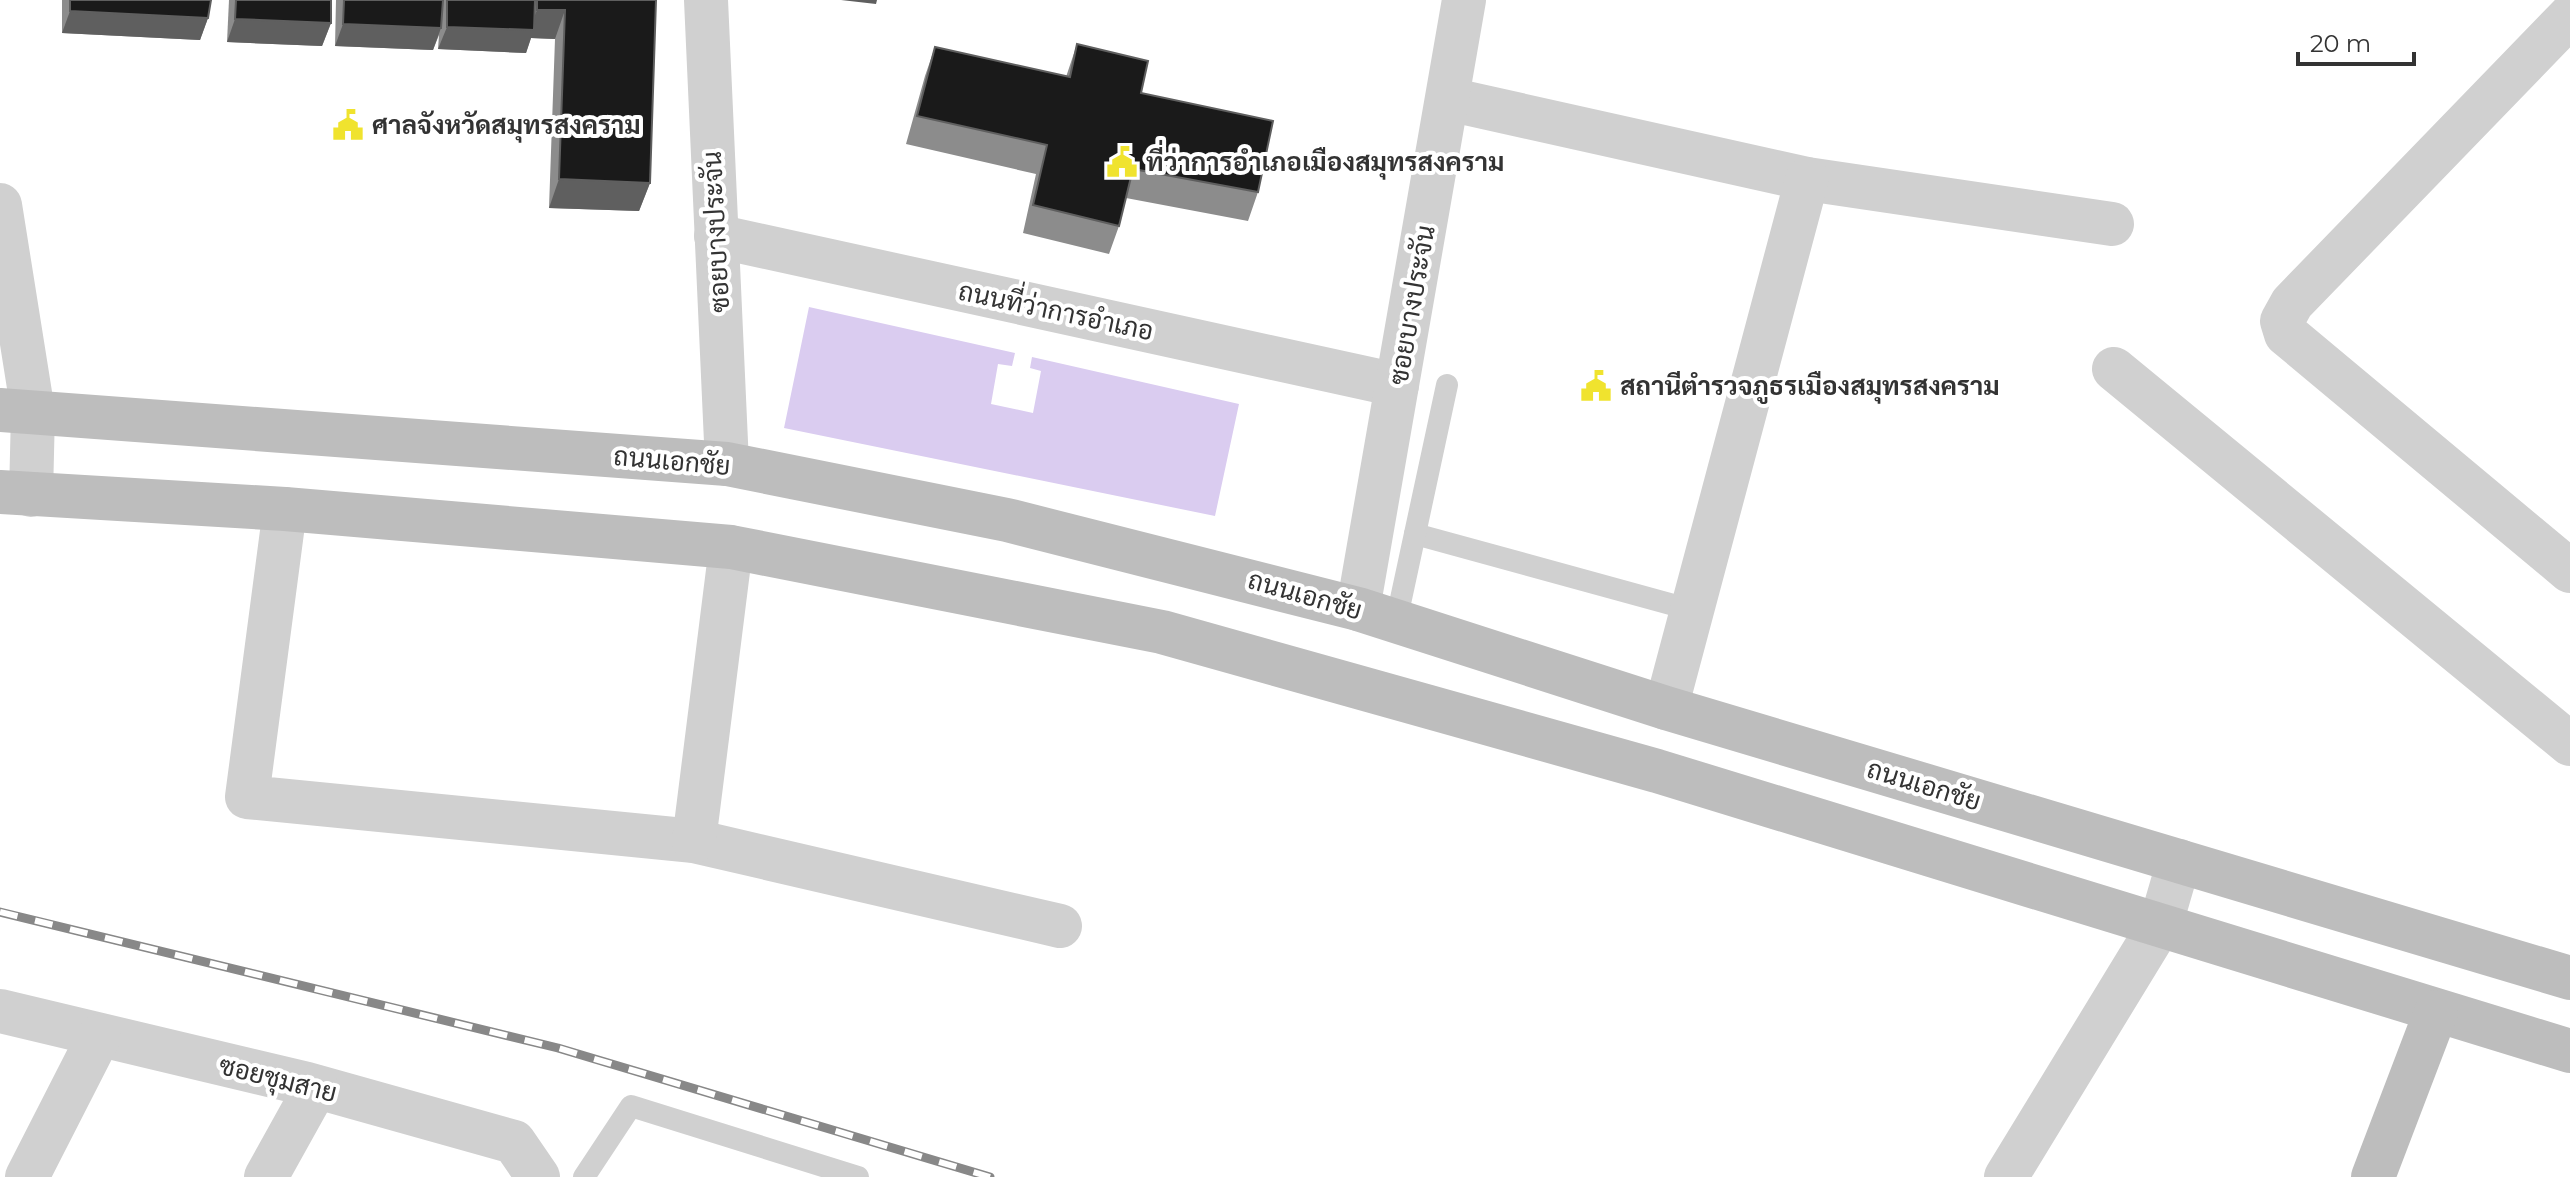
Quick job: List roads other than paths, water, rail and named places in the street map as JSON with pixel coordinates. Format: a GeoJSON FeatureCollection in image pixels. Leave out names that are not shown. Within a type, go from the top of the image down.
{"type":"FeatureCollection","features":[{"type":"Feature","properties":{"kind":"main road","name":"ถนนเอกชัย"},"geometry":{"type":"LineString","coordinates":[[17,411],[727,464],[1007,520],[1377,615],[1666,708],[2570,978]]}},
{"type":"Feature","properties":{"kind":"main road"},"geometry":{"type":"LineString","coordinates":[[16,493],[285,509],[731,547],[1162,632],[1657,771],[2161,923],[2436,1012],[2570,1051]]}},
{"type":"Feature","properties":{"kind":"main road"},"geometry":{"type":"LineString","coordinates":[[2373,1177],[2436,1012]]}},
{"type":"Feature","properties":{"kind":"street","name":"ซอยบางประจัน"},"geometry":{"type":"LineString","coordinates":[[706,0],[727,464]]}},
{"type":"Feature","properties":{"kind":"street","name":"ซอยบางประจัน"},"geometry":{"type":"LineString","coordinates":[[1377,615],[1397,385],[1464,0]]}},
{"type":"Feature","properties":{"kind":"street"},"geometry":{"type":"LineString","coordinates":[[2570,16],[2292,303],[2282,321],[2286,334],[2570,571]]}},
{"type":"Feature","properties":{"kind":"street"},"geometry":{"type":"LineString","coordinates":[[1448,99],[1807,179],[2112,224]]}},
{"type":"Feature","properties":{"kind":"street"},"geometry":{"type":"LineString","coordinates":[[1666,708],[1807,179]]}},
{"type":"Feature","properties":{"kind":"street"},"geometry":{"type":"LineString","coordinates":[[0,205],[17,411],[16,493]]}},
{"type":"Feature","properties":{"kind":"street","name":"ถนนที่ว่าการอำเภอ"},"geometry":{"type":"LineString","coordinates":[[716,236],[1397,385]]}},
{"type":"Feature","properties":{"kind":"street"},"geometry":{"type":"LineString","coordinates":[[2114,369],[2570,744]]}},
{"type":"Feature","properties":{"kind":"street"},"geometry":{"type":"LineString","coordinates":[[285,509],[247,797],[694,841],[1060,926]]}},
{"type":"Feature","properties":{"kind":"street"},"geometry":{"type":"LineString","coordinates":[[694,841],[731,547]]}},
{"type":"Feature","properties":{"kind":"street"},"geometry":{"type":"LineString","coordinates":[[2006,1177],[2161,923],[2179,861]]}},
{"type":"Feature","properties":{"kind":"street","name":"ซอยชุมสาย"},"geometry":{"type":"LineString","coordinates":[[0,1011],[316,1087],[514,1142],[538,1177]]}},
{"type":"Feature","properties":{"kind":"street"},"geometry":{"type":"LineString","coordinates":[[27,1177],[99,1036]]}},
{"type":"Feature","properties":{"kind":"street"},"geometry":{"type":"LineString","coordinates":[[266,1177],[316,1087]]}},
{"type":"Feature","properties":{"kind":"lane"},"geometry":{"type":"LineString","coordinates":[[1377,615],[1415,534],[1447,385]]}},
{"type":"Feature","properties":{"kind":"lane"},"geometry":{"type":"LineString","coordinates":[[1415,534],[1692,610]]}},
{"type":"Feature","properties":{"kind":"lane"},"geometry":{"type":"LineString","coordinates":[[584,1177],[631,1106],[858,1177]]}},
{"type":"Feature","properties":{"kind":"railway"},"geometry":{"type":"LineString","coordinates":[[0,912],[558,1048],[990,1177]]}},
{"type":"Feature","properties":{"kind":"place","name":"ศาลจังหวัดสมุทรสงคราม"},"geometry":{"type":"Point","coordinates":[348,125]}},
{"type":"Feature","properties":{"kind":"place","name":"ที่ว่าการอำเภอเมืองสมุทรสงคราม"},"geometry":{"type":"Point","coordinates":[1122,162]}},
{"type":"Feature","properties":{"kind":"place","name":"สถานีตำรวจภูธรเมืองสมุทรสงคราม"},"geometry":{"type":"Point","coordinates":[1596,386]}}]}
